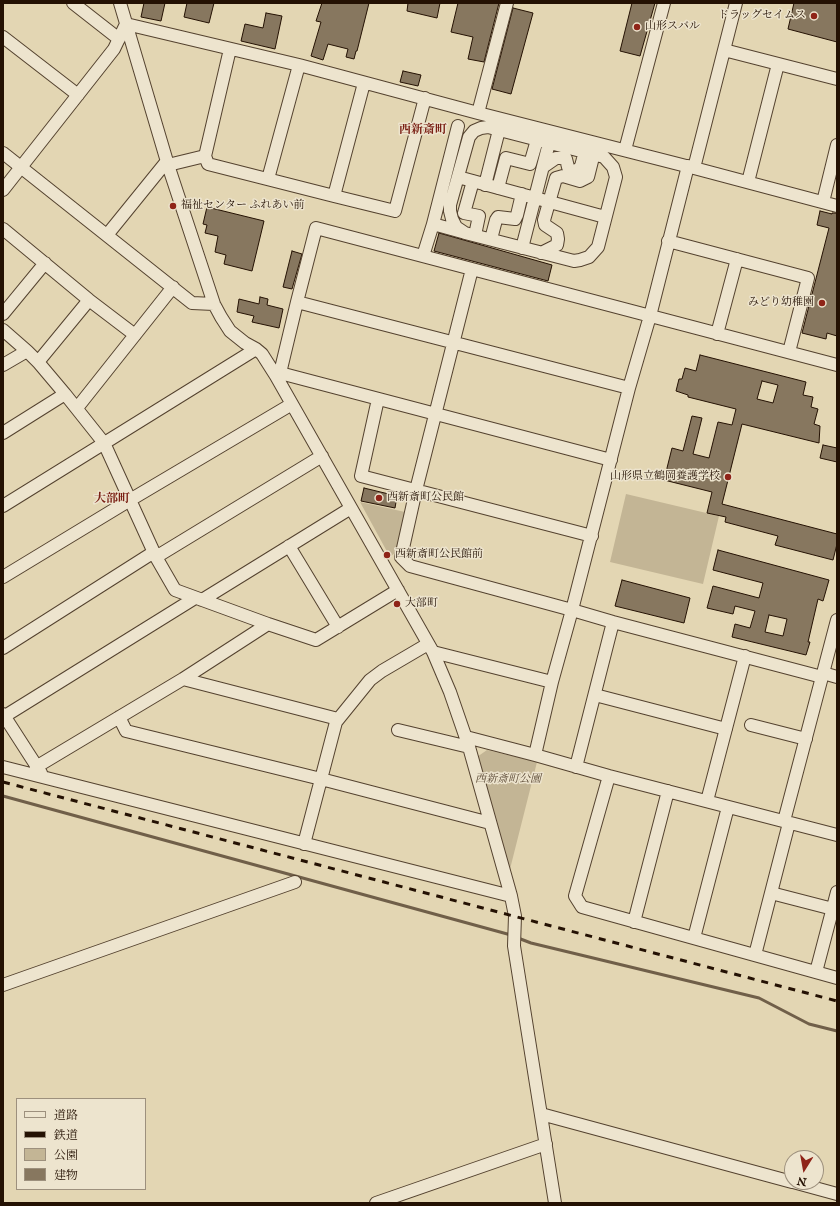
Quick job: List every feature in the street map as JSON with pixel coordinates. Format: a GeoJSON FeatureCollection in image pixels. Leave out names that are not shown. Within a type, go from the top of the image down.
{"type":"FeatureCollection","features":[{"type":"Feature","properties":{"kind":"street"},"geometry":{"type":"LineString","coordinates":[[73,3],[119,39]]}},
{"type":"Feature","properties":{"kind":"street"},"geometry":{"type":"LineString","coordinates":[[120,3],[168,163],[214,304],[230,331],[245,343],[256,349],[278,374],[292,404],[431,648],[447,685],[467,742],[510,896],[514,916],[514,946],[555,1203]]}},
{"type":"Feature","properties":{"kind":"street"},"geometry":{"type":"LineString","coordinates":[[478,113],[507,3]]}},
{"type":"Feature","properties":{"kind":"street"},"geometry":{"type":"LineString","coordinates":[[625,150],[664,3]]}},
{"type":"Feature","properties":{"kind":"street"},"geometry":{"type":"LineString","coordinates":[[535,755],[552,682],[650,316],[668,241],[691,167],[736,3]]}},
{"type":"Feature","properties":{"kind":"street"},"geometry":{"type":"LineString","coordinates":[[3,190],[114,49],[126,24]]}},
{"type":"Feature","properties":{"kind":"street"},"geometry":{"type":"LineString","coordinates":[[126,24],[299,65],[837,206]]}},
{"type":"Feature","properties":{"kind":"street"},"geometry":{"type":"LineString","coordinates":[[3,37],[78,95]]}},
{"type":"Feature","properties":{"kind":"street"},"geometry":{"type":"LineString","coordinates":[[230,49],[205,156],[208,164],[334,196],[395,211],[425,98]]}},
{"type":"Feature","properties":{"kind":"street"},"geometry":{"type":"LineString","coordinates":[[724,50],[837,79]]}},
{"type":"Feature","properties":{"kind":"street"},"geometry":{"type":"LineString","coordinates":[[748,182],[778,64]]}},
{"type":"Feature","properties":{"kind":"street"},"geometry":{"type":"LineString","coordinates":[[268,179],[299,65]]}},
{"type":"Feature","properties":{"kind":"street"},"geometry":{"type":"LineString","coordinates":[[334,196],[364,82]]}},
{"type":"Feature","properties":{"kind":"street"},"geometry":{"type":"LineString","coordinates":[[423,256],[433,224],[458,126]]}},
{"type":"Feature","properties":{"kind":"street"},"geometry":{"type":"LineString","coordinates":[[433,224],[491,240],[574,261],[585,259],[598,247],[616,177],[613,167],[604,157],[589,152],[488,127],[474,131],[469,137],[450,205],[452,219],[456,227],[470,234]]}},
{"type":"Feature","properties":{"kind":"street"},"geometry":{"type":"LineString","coordinates":[[485,185],[486,156],[498,130]]}},
{"type":"Feature","properties":{"kind":"street"},"geometry":{"type":"LineString","coordinates":[[498,188],[506,158],[530,164],[537,140]]}},
{"type":"Feature","properties":{"kind":"street"},"geometry":{"type":"LineString","coordinates":[[522,248],[549,143]]}},
{"type":"Feature","properties":{"kind":"street"},"geometry":{"type":"LineString","coordinates":[[823,202],[835,160],[837,145]]}},
{"type":"Feature","properties":{"kind":"street"},"geometry":{"type":"LineString","coordinates":[[543,166],[556,158],[562,158],[566,160],[570,170],[577,171],[589,152]]}},
{"type":"Feature","properties":{"kind":"street"},"geometry":{"type":"LineString","coordinates":[[541,253],[557,245],[558,239],[556,233],[545,225],[544,220],[556,178],[563,176],[580,181],[588,177],[589,152]]}},
{"type":"Feature","properties":{"kind":"street"},"geometry":{"type":"LineString","coordinates":[[3,153],[192,303],[214,304]]}},
{"type":"Feature","properties":{"kind":"street"},"geometry":{"type":"LineString","coordinates":[[107,235],[168,163],[205,156]]}},
{"type":"Feature","properties":{"kind":"street"},"geometry":{"type":"LineString","coordinates":[[458,177],[605,217]]}},
{"type":"Feature","properties":{"kind":"street"},"geometry":{"type":"LineString","coordinates":[[470,234],[479,216],[464,213],[473,181]]}},
{"type":"Feature","properties":{"kind":"street"},"geometry":{"type":"LineString","coordinates":[[491,240],[498,217],[515,219],[522,194]]}},
{"type":"Feature","properties":{"kind":"street"},"geometry":{"type":"LineString","coordinates":[[278,374],[316,228],[837,365]]}},
{"type":"Feature","properties":{"kind":"street"},"geometry":{"type":"LineString","coordinates":[[3,229],[89,300],[135,335]]}},
{"type":"Feature","properties":{"kind":"street"},"geometry":{"type":"LineString","coordinates":[[668,241],[808,278],[788,352]]}},
{"type":"Feature","properties":{"kind":"street"},"geometry":{"type":"LineString","coordinates":[[717,334],[737,259]]}},
{"type":"Feature","properties":{"kind":"street"},"geometry":{"type":"LineString","coordinates":[[3,314],[45,263]]}},
{"type":"Feature","properties":{"kind":"street"},"geometry":{"type":"LineString","coordinates":[[472,269],[416,490],[401,556],[410,566],[614,622],[745,656],[837,677]]}},
{"type":"Feature","properties":{"kind":"street"},"geometry":{"type":"LineString","coordinates":[[77,408],[173,287]]}},
{"type":"Feature","properties":{"kind":"street"},"geometry":{"type":"LineString","coordinates":[[38,362],[89,300]]}},
{"type":"Feature","properties":{"kind":"street"},"geometry":{"type":"LineString","coordinates":[[297,302],[630,388]]}},
{"type":"Feature","properties":{"kind":"street"},"geometry":{"type":"LineString","coordinates":[[3,330],[38,362],[66,394],[104,443],[155,554],[175,590],[316,640],[398,590]]}},
{"type":"Feature","properties":{"kind":"street"},"geometry":{"type":"LineString","coordinates":[[3,506],[256,349]]}},
{"type":"Feature","properties":{"kind":"street"},"geometry":{"type":"LineString","coordinates":[[3,365],[27,351]]}},
{"type":"Feature","properties":{"kind":"street"},"geometry":{"type":"LineString","coordinates":[[278,374],[611,460]]}},
{"type":"Feature","properties":{"kind":"street"},"geometry":{"type":"LineString","coordinates":[[3,433],[66,394]]}},
{"type":"Feature","properties":{"kind":"street"},"geometry":{"type":"LineString","coordinates":[[378,399],[361,476],[592,536]]}},
{"type":"Feature","properties":{"kind":"street"},"geometry":{"type":"LineString","coordinates":[[3,576],[292,404]]}},
{"type":"Feature","properties":{"kind":"street"},"geometry":{"type":"LineString","coordinates":[[3,648],[155,554],[322,456]]}},
{"type":"Feature","properties":{"kind":"street"},"geometry":{"type":"LineString","coordinates":[[43,777],[4,715],[351,508]]}},
{"type":"Feature","properties":{"kind":"street"},"geometry":{"type":"LineString","coordinates":[[289,546],[338,627]]}},
{"type":"Feature","properties":{"kind":"street"},"geometry":{"type":"LineString","coordinates":[[755,955],[771,894],[806,739],[837,620]]}},
{"type":"Feature","properties":{"kind":"street"},"geometry":{"type":"LineString","coordinates":[[576,767],[614,622]]}},
{"type":"Feature","properties":{"kind":"street"},"geometry":{"type":"LineString","coordinates":[[36,767],[183,679],[268,624]]}},
{"type":"Feature","properties":{"kind":"street"},"geometry":{"type":"LineString","coordinates":[[304,844],[336,722],[370,680],[382,671],[431,648],[552,682]]}},
{"type":"Feature","properties":{"kind":"street"},"geometry":{"type":"LineString","coordinates":[[707,801],[745,656]]}},
{"type":"Feature","properties":{"kind":"street"},"geometry":{"type":"LineString","coordinates":[[183,679],[338,719]]}},
{"type":"Feature","properties":{"kind":"street"},"geometry":{"type":"LineString","coordinates":[[595,695],[726,729]]}},
{"type":"Feature","properties":{"kind":"street"},"geometry":{"type":"LineString","coordinates":[[119,718],[126,731],[321,779],[490,823]]}},
{"type":"Feature","properties":{"kind":"street"},"geometry":{"type":"LineString","coordinates":[[751,725],[806,739]]}},
{"type":"Feature","properties":{"kind":"street"},"geometry":{"type":"LineString","coordinates":[[398,730],[535,755],[609,776],[837,835]]}},
{"type":"Feature","properties":{"kind":"street"},"geometry":{"type":"LineString","coordinates":[[3,768],[510,896]]}},
{"type":"Feature","properties":{"kind":"street"},"geometry":{"type":"LineString","coordinates":[[609,776],[575,896],[582,907],[837,978]]}},
{"type":"Feature","properties":{"kind":"street"},"geometry":{"type":"LineString","coordinates":[[634,922],[668,791]]}},
{"type":"Feature","properties":{"kind":"street"},"geometry":{"type":"LineString","coordinates":[[694,938],[728,807]]}},
{"type":"Feature","properties":{"kind":"street"},"geometry":{"type":"LineString","coordinates":[[3,985],[296,882]]}},
{"type":"Feature","properties":{"kind":"street"},"geometry":{"type":"LineString","coordinates":[[816,972],[837,892]]}},
{"type":"Feature","properties":{"kind":"street"},"geometry":{"type":"LineString","coordinates":[[771,894],[832,909]]}},
{"type":"Feature","properties":{"kind":"street"},"geometry":{"type":"LineString","coordinates":[[541,1114],[784,1180]]}},
{"type":"Feature","properties":{"kind":"street"},"geometry":{"type":"LineString","coordinates":[[376,1203],[546,1144]]}},
{"type":"Feature","properties":{"kind":"street"},"geometry":{"type":"LineString","coordinates":[[822,1190],[837,1194]]}},
{"type":"Feature","properties":{"kind":"green space"},"geometry":{"type":"Polygon","coordinates":[[[626,494],[719,516],[703,584],[610,562],[626,494]]]}},
{"type":"Feature","properties":{"kind":"green space"},"geometry":{"type":"Polygon","coordinates":[[[360,502],[405,512],[397,551],[390,557],[360,502]]]}},
{"type":"Feature","properties":{"kind":"green space","name":"西新斎町公園"},"geometry":{"type":"Polygon","coordinates":[[[487,750],[537,762],[509,873],[477,757],[487,750]]]}},
{"type":"Feature","properties":{"kind":"building"},"geometry":{"type":"Polygon","coordinates":[[[144,3],[165,3],[161,21],[141,17],[144,3]]]}},
{"type":"Feature","properties":{"kind":"building"},"geometry":{"type":"Polygon","coordinates":[[[187,3],[214,3],[209,23],[184,17],[187,3]]]}},
{"type":"Feature","properties":{"kind":"building"},"geometry":{"type":"Polygon","coordinates":[[[322,3],[369,3],[354,59],[346,57],[348,49],[328,44],[323,60],[311,56],[321,22],[316,21],[322,3]]]}},
{"type":"Feature","properties":{"kind":"building"},"geometry":{"type":"Polygon","coordinates":[[[408,3],[440,3],[437,18],[407,11],[408,3]]]}},
{"type":"Feature","properties":{"kind":"building"},"geometry":{"type":"Polygon","coordinates":[[[458,3],[499,3],[484,62],[468,59],[473,37],[451,32],[458,3]]]}},
{"type":"Feature","properties":{"kind":"building","name":"山形スバル"},"geometry":{"type":"Polygon","coordinates":[[[632,3],[655,3],[640,56],[620,51],[632,3]]]}},
{"type":"Feature","properties":{"kind":"building","name":"ドラッグセイムス"},"geometry":{"type":"Polygon","coordinates":[[[794,3],[837,3],[837,42],[788,29],[794,3]]]}},
{"type":"Feature","properties":{"kind":"building"},"geometry":{"type":"Polygon","coordinates":[[[513,8],[533,13],[511,94],[492,89],[513,8]]]}},
{"type":"Feature","properties":{"kind":"building"},"geometry":{"type":"Polygon","coordinates":[[[266,13],[282,16],[275,49],[241,41],[245,24],[263,28],[266,13]]]}},
{"type":"Feature","properties":{"kind":"building"},"geometry":{"type":"Polygon","coordinates":[[[403,71],[421,75],[418,86],[400,82],[403,71]]]}},
{"type":"Feature","properties":{"kind":"building"},"geometry":{"type":"Polygon","coordinates":[[[207,207],[264,221],[252,271],[224,264],[226,255],[215,252],[218,236],[205,233],[207,225],[203,224],[207,207]]]}},
{"type":"Feature","properties":{"kind":"building"},"geometry":{"type":"Polygon","coordinates":[[[820,211],[832,214],[837,213],[837,336],[827,333],[826,339],[802,333],[829,228],[817,225],[820,211]]]}},
{"type":"Feature","properties":{"kind":"building"},"geometry":{"type":"Polygon","coordinates":[[[439,233],[552,265],[548,281],[434,251],[439,233]]]}},
{"type":"Feature","properties":{"kind":"building"},"geometry":{"type":"Polygon","coordinates":[[[292,251],[302,254],[292,289],[283,287],[292,251]]]}},
{"type":"Feature","properties":{"kind":"building"},"geometry":{"type":"Polygon","coordinates":[[[260,297],[268,299],[267,305],[283,309],[279,328],[252,322],[254,316],[237,312],[239,299],[259,304],[260,297]]]}},
{"type":"Feature","properties":{"kind":"building"},"geometry":{"type":"Polygon","coordinates":[[[700,355],[806,382],[803,395],[813,397],[811,407],[818,409],[814,424],[820,426],[819,443],[742,424],[722,504],[837,534],[837,544],[833,560],[775,545],[778,536],[725,522],[726,517],[707,513],[712,492],[664,480],[672,448],[683,451],[692,416],[702,418],[693,454],[709,458],[718,422],[732,425],[736,409],[688,397],[688,395],[676,391],[679,379],[682,379],[685,368],[696,371],[700,355]],[[762,381],[757,399],[773,403],[778,385],[762,381]]]}},
{"type":"Feature","properties":{"kind":"building"},"geometry":{"type":"Polygon","coordinates":[[[823,445],[837,448],[837,462],[820,458],[823,445]]]}},
{"type":"Feature","properties":{"kind":"building","name":"西新斎町公民館"},"geometry":{"type":"Polygon","coordinates":[[[364,488],[397,496],[395,508],[361,501],[364,488]]]}},
{"type":"Feature","properties":{"kind":"building"},"geometry":{"type":"Polygon","coordinates":[[[718,550],[829,580],[823,601],[818,599],[806,655],[732,637],[735,624],[750,628],[755,611],[735,606],[733,614],[707,608],[713,586],[759,598],[763,583],[713,570],[718,550]],[[769,615],[765,632],[783,636],[787,619],[769,615]]]}},
{"type":"Feature","properties":{"kind":"building"},"geometry":{"type":"Polygon","coordinates":[[[622,580],[690,598],[684,623],[615,606],[622,580]]]}},
{"type":"Feature","properties":{"kind":"waterway"},"geometry":{"type":"LineString","coordinates":[[3,796],[511,935]]}},
{"type":"Feature","properties":{"kind":"waterway"},"geometry":{"type":"LineString","coordinates":[[518,938],[531,943],[759,998],[809,1024],[837,1031]]}},
{"type":"Feature","properties":{"kind":"railway"},"geometry":{"type":"LineString","coordinates":[[3,782],[837,1001]]}},
{"type":"Feature","properties":{"kind":"place","name":"ドラッグセイムス"},"geometry":{"type":"Point","coordinates":[814,16]}},
{"type":"Feature","properties":{"kind":"place","name":"山形スバル"},"geometry":{"type":"Point","coordinates":[637,27]}},
{"type":"Feature","properties":{"kind":"place","name":"福祉センター ふれあい前"},"geometry":{"type":"Point","coordinates":[173,206]}},
{"type":"Feature","properties":{"kind":"place","name":"みどり幼稚園"},"geometry":{"type":"Point","coordinates":[822,303]}},
{"type":"Feature","properties":{"kind":"place","name":"山形県立鶴岡養護学校"},"geometry":{"type":"Point","coordinates":[728,477]}},
{"type":"Feature","properties":{"kind":"place","name":"西新斎町公民館"},"geometry":{"type":"Point","coordinates":[379,498]}},
{"type":"Feature","properties":{"kind":"place","name":"西新斎町公民館前"},"geometry":{"type":"Point","coordinates":[387,555]}},
{"type":"Feature","properties":{"kind":"place","name":"大部町"},"geometry":{"type":"Point","coordinates":[397,604]}},
{"type":"Feature","properties":{"kind":"district","name":"西新斎町"},"geometry":{"type":"Point","coordinates":[423,131]}},
{"type":"Feature","properties":{"kind":"district","name":"大部町"},"geometry":{"type":"Point","coordinates":[112,500]}}]}
